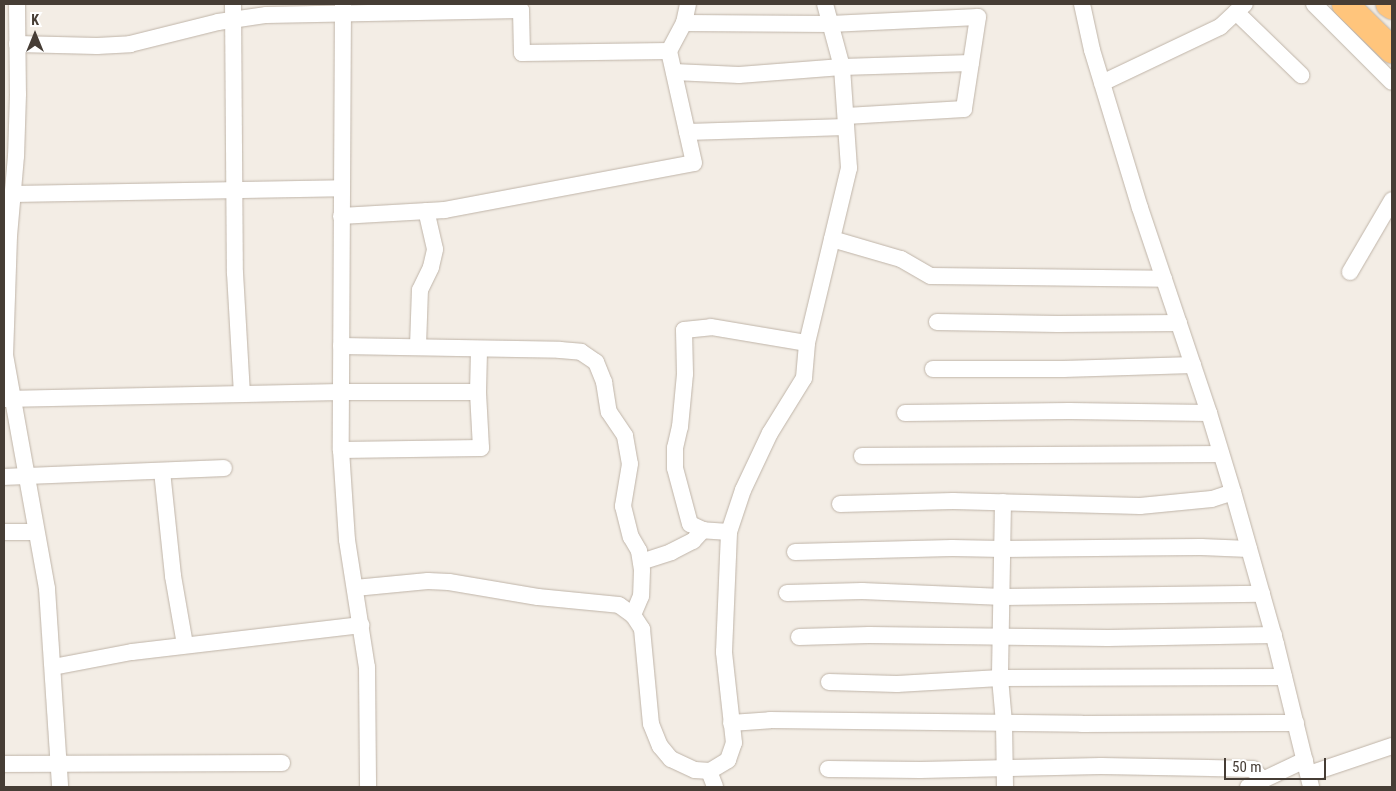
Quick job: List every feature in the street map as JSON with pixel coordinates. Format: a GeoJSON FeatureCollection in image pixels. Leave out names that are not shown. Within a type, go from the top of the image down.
{"type":"FeatureCollection","features":[{"type":"Feature","properties":{"kind":"highway"},"geometry":{"type":"LineString","coordinates":[[1346,4],[1392,50]]}},
{"type":"Feature","properties":{"kind":"street"},"geometry":{"type":"LineString","coordinates":[[17,4],[10,22],[17,44],[11,64],[10,155],[13,194],[5,354],[8,400],[26,477],[48,589],[60,787]]}},
{"type":"Feature","properties":{"kind":"street"},"geometry":{"type":"LineString","coordinates":[[341,216],[444,210],[694,163],[669,51],[684,24],[688,4]]}},
{"type":"Feature","properties":{"kind":"street"},"geometry":{"type":"LineString","coordinates":[[355,588],[428,581],[449,582],[538,597],[610,603],[627,609],[634,615],[642,629],[651,724],[656,739],[665,753],[679,764],[695,770],[709,770],[723,764],[731,754],[734,743],[724,652],[729,532],[743,490],[770,433],[804,378],[807,343],[849,168],[842,67],[825,4]]}},
{"type":"Feature","properties":{"kind":"street"},"geometry":{"type":"LineString","coordinates":[[1082,4],[1102,83],[1233,492],[1274,635],[1308,774]]}},
{"type":"Feature","properties":{"kind":"street"},"geometry":{"type":"LineString","coordinates":[[1314,4],[1392,82]]}},
{"type":"Feature","properties":{"kind":"street"},"geometry":{"type":"LineString","coordinates":[[17,44],[97,46],[130,44],[233,12],[266,15],[343,8],[468,7],[521,10],[522,53],[669,51]]}},
{"type":"Feature","properties":{"kind":"street"},"geometry":{"type":"LineString","coordinates":[[343,8],[341,216],[342,450],[347,540],[367,668],[368,787]]}},
{"type":"Feature","properties":{"kind":"street"},"geometry":{"type":"LineString","coordinates":[[1102,83],[1220,27],[1240,8],[1301,74]]}},
{"type":"Feature","properties":{"kind":"street"},"geometry":{"type":"LineString","coordinates":[[233,12],[236,189],[235,273],[242,394]]}},
{"type":"Feature","properties":{"kind":"street"},"geometry":{"type":"LineString","coordinates":[[684,24],[830,24],[978,17],[964,109],[846,121],[687,132]]}},
{"type":"Feature","properties":{"kind":"street"},"geometry":{"type":"LineString","coordinates":[[674,72],[739,75],[842,67],[971,63]]}},
{"type":"Feature","properties":{"kind":"street"},"geometry":{"type":"LineString","coordinates":[[13,194],[342,188]]}},
{"type":"Feature","properties":{"kind":"street"},"geometry":{"type":"LineString","coordinates":[[1350,272],[1392,200]]}},
{"type":"Feature","properties":{"kind":"street"},"geometry":{"type":"LineString","coordinates":[[418,346],[420,290],[431,267],[435,249],[426,211]]}},
{"type":"Feature","properties":{"kind":"street"},"geometry":{"type":"LineString","coordinates":[[832,239],[901,260],[931,276],[1164,279]]}},
{"type":"Feature","properties":{"kind":"street"},"geometry":{"type":"LineString","coordinates":[[937,322],[1178,323]]}},
{"type":"Feature","properties":{"kind":"street"},"geometry":{"type":"LineString","coordinates":[[729,532],[703,530],[690,524],[675,468],[675,448],[680,427],[685,374],[684,330],[711,327],[807,343]]}},
{"type":"Feature","properties":{"kind":"street"},"geometry":{"type":"LineString","coordinates":[[341,346],[418,346],[479,350],[581,352],[596,362],[604,382],[609,412],[625,436],[630,464],[623,506],[631,537],[641,562],[641,596],[634,615]]}},
{"type":"Feature","properties":{"kind":"street"},"geometry":{"type":"LineString","coordinates":[[342,450],[481,448],[478,392],[479,350]]}},
{"type":"Feature","properties":{"kind":"street"},"geometry":{"type":"LineString","coordinates":[[932,369],[1064,369],[1193,365]]}},
{"type":"Feature","properties":{"kind":"street"},"geometry":{"type":"LineString","coordinates":[[8,400],[341,392],[478,392]]}},
{"type":"Feature","properties":{"kind":"street"},"geometry":{"type":"LineString","coordinates":[[905,413],[1069,411],[1209,413]]}},
{"type":"Feature","properties":{"kind":"street"},"geometry":{"type":"LineString","coordinates":[[862,456],[1221,454]]}},
{"type":"Feature","properties":{"kind":"street"},"geometry":{"type":"LineString","coordinates":[[4,477],[224,468]]}},
{"type":"Feature","properties":{"kind":"street"},"geometry":{"type":"LineString","coordinates":[[162,471],[173,576],[185,646]]}},
{"type":"Feature","properties":{"kind":"street"},"geometry":{"type":"LineString","coordinates":[[840,504],[1003,502],[1140,506],[1212,499],[1233,492]]}},
{"type":"Feature","properties":{"kind":"street"},"geometry":{"type":"LineString","coordinates":[[1003,502],[1003,597],[1000,678],[1004,723],[1005,787]]}},
{"type":"Feature","properties":{"kind":"street"},"geometry":{"type":"LineString","coordinates":[[641,562],[671,552],[694,541],[703,530]]}},
{"type":"Feature","properties":{"kind":"street"},"geometry":{"type":"LineString","coordinates":[[4,532],[36,532]]}},
{"type":"Feature","properties":{"kind":"street"},"geometry":{"type":"LineString","coordinates":[[795,552],[952,548],[1003,550],[1201,547],[1249,550]]}},
{"type":"Feature","properties":{"kind":"street"},"geometry":{"type":"LineString","coordinates":[[787,593],[862,591],[1003,597],[1262,594]]}},
{"type":"Feature","properties":{"kind":"street"},"geometry":{"type":"LineString","coordinates":[[53,668],[132,652],[361,625]]}},
{"type":"Feature","properties":{"kind":"street"},"geometry":{"type":"LineString","coordinates":[[799,637],[869,635],[1108,638],[1274,635]]}},
{"type":"Feature","properties":{"kind":"street"},"geometry":{"type":"LineString","coordinates":[[829,682],[897,684],[1000,678],[1284,677]]}},
{"type":"Feature","properties":{"kind":"street"},"geometry":{"type":"LineString","coordinates":[[731,723],[770,720],[1004,723],[1296,723]]}},
{"type":"Feature","properties":{"kind":"street"},"geometry":{"type":"LineString","coordinates":[[828,769],[1101,766],[1253,769],[1256,784],[1308,774],[1392,746]]}},
{"type":"Feature","properties":{"kind":"street"},"geometry":{"type":"LineString","coordinates":[[4,764],[282,763]]}},
{"type":"Feature","properties":{"kind":"street"},"geometry":{"type":"LineString","coordinates":[[709,770],[715,787]]}}]}
